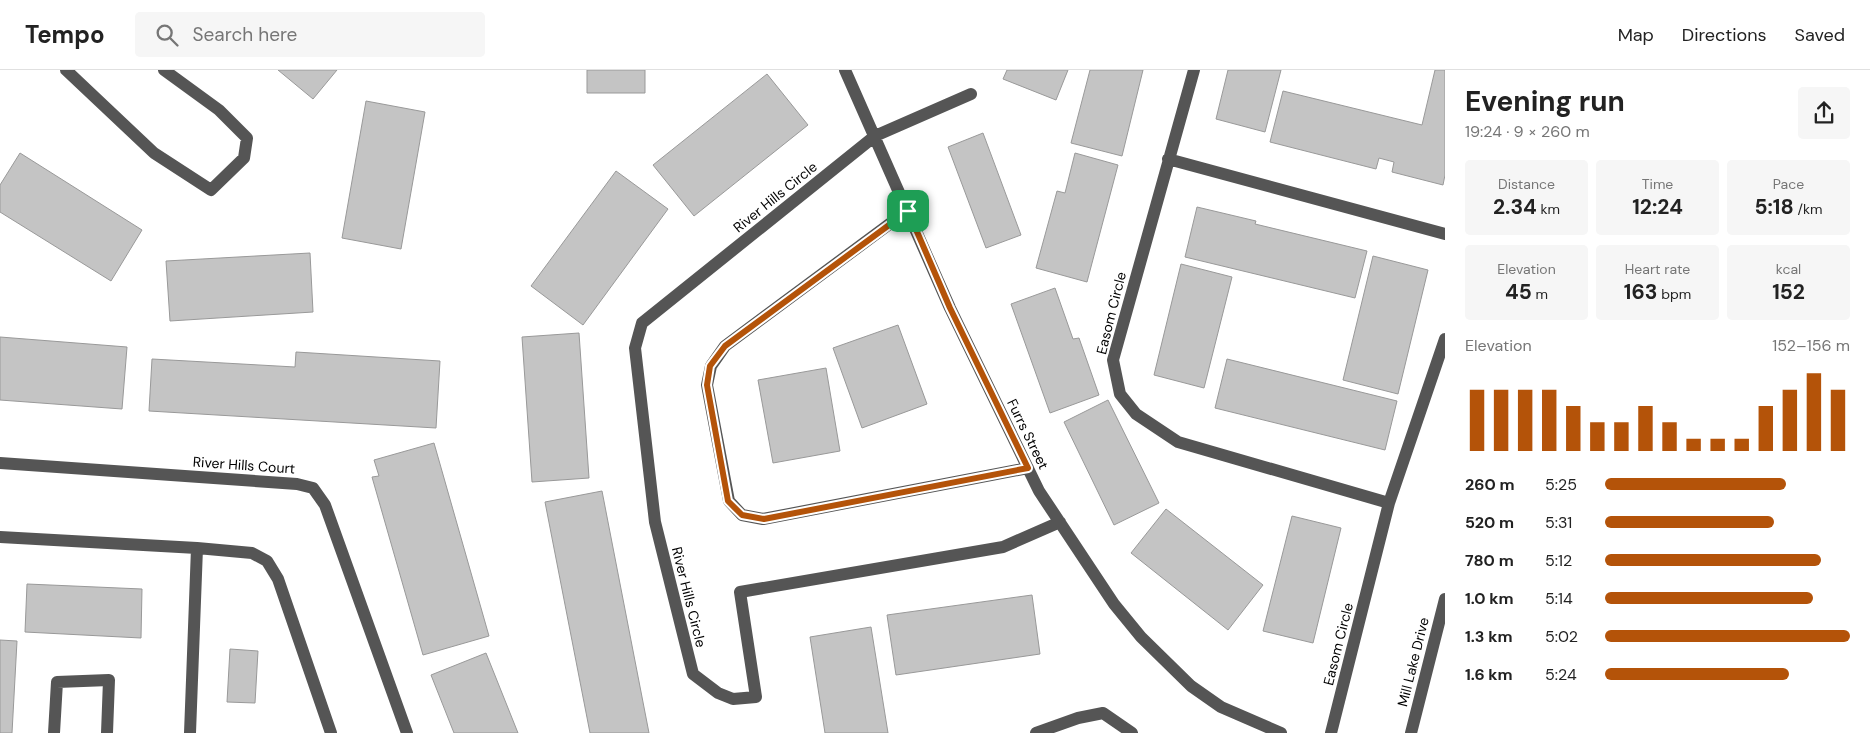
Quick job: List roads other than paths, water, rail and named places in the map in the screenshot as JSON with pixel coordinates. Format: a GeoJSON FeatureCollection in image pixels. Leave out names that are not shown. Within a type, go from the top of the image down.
{"type":"FeatureCollection","features":[{"type":"Feature","properties":{"kind":"street"},"geometry":{"type":"LineString","coordinates":[[66,70],[154,153],[211,190],[244,158],[247,138],[219,110],[164,70]]}},
{"type":"Feature","properties":{"kind":"street","name":"Furrs Street"},"geometry":{"type":"LineString","coordinates":[[845,70],[950,308],[1039,491],[1114,604],[1141,637],[1191,686],[1222,708],[1282,733]]}},
{"type":"Feature","properties":{"kind":"street","name":"Easom Circle"},"geometry":{"type":"LineString","coordinates":[[1194,70],[1113,360],[1120,394],[1136,414],[1178,442],[1389,504]]}},
{"type":"Feature","properties":{"kind":"street"},"geometry":{"type":"LineString","coordinates":[[875,136],[971,94]]}},
{"type":"Feature","properties":{"kind":"street","name":"River Hills Circle"},"geometry":{"type":"LineString","coordinates":[[875,136],[642,323],[635,348],[655,522],[693,674],[718,694],[733,699],[756,696],[740,592],[1003,548],[1060,522]]}},
{"type":"Feature","properties":{"kind":"street"},"geometry":{"type":"LineString","coordinates":[[1168,160],[1445,234]]}},
{"type":"Feature","properties":{"kind":"street"},"geometry":{"type":"LineString","coordinates":[[908,211],[725,346],[710,366],[707,385],[728,501],[742,515],[764,519],[1028,468]]}},
{"type":"Feature","properties":{"kind":"street","name":"Easom Circle"},"geometry":{"type":"LineString","coordinates":[[1331,733],[1389,504],[1445,339]]}},
{"type":"Feature","properties":{"kind":"street","name":"River Hills Court"},"geometry":{"type":"LineString","coordinates":[[0,463],[297,484],[313,488],[325,505],[406,733]]}},
{"type":"Feature","properties":{"kind":"street"},"geometry":{"type":"LineString","coordinates":[[0,537],[197,548],[252,553],[267,561],[278,579],[331,733]]}},
{"type":"Feature","properties":{"kind":"street"},"geometry":{"type":"LineString","coordinates":[[190,733],[197,548]]}},
{"type":"Feature","properties":{"kind":"street","name":"Mill Lake Drive"},"geometry":{"type":"LineString","coordinates":[[1411,733],[1441,632],[1445,599]]}},
{"type":"Feature","properties":{"kind":"street"},"geometry":{"type":"LineString","coordinates":[[54,733],[57,682],[109,680],[107,733]]}},
{"type":"Feature","properties":{"kind":"street"},"geometry":{"type":"LineString","coordinates":[[1036,733],[1078,718],[1103,713],[1132,733]]}}]}
